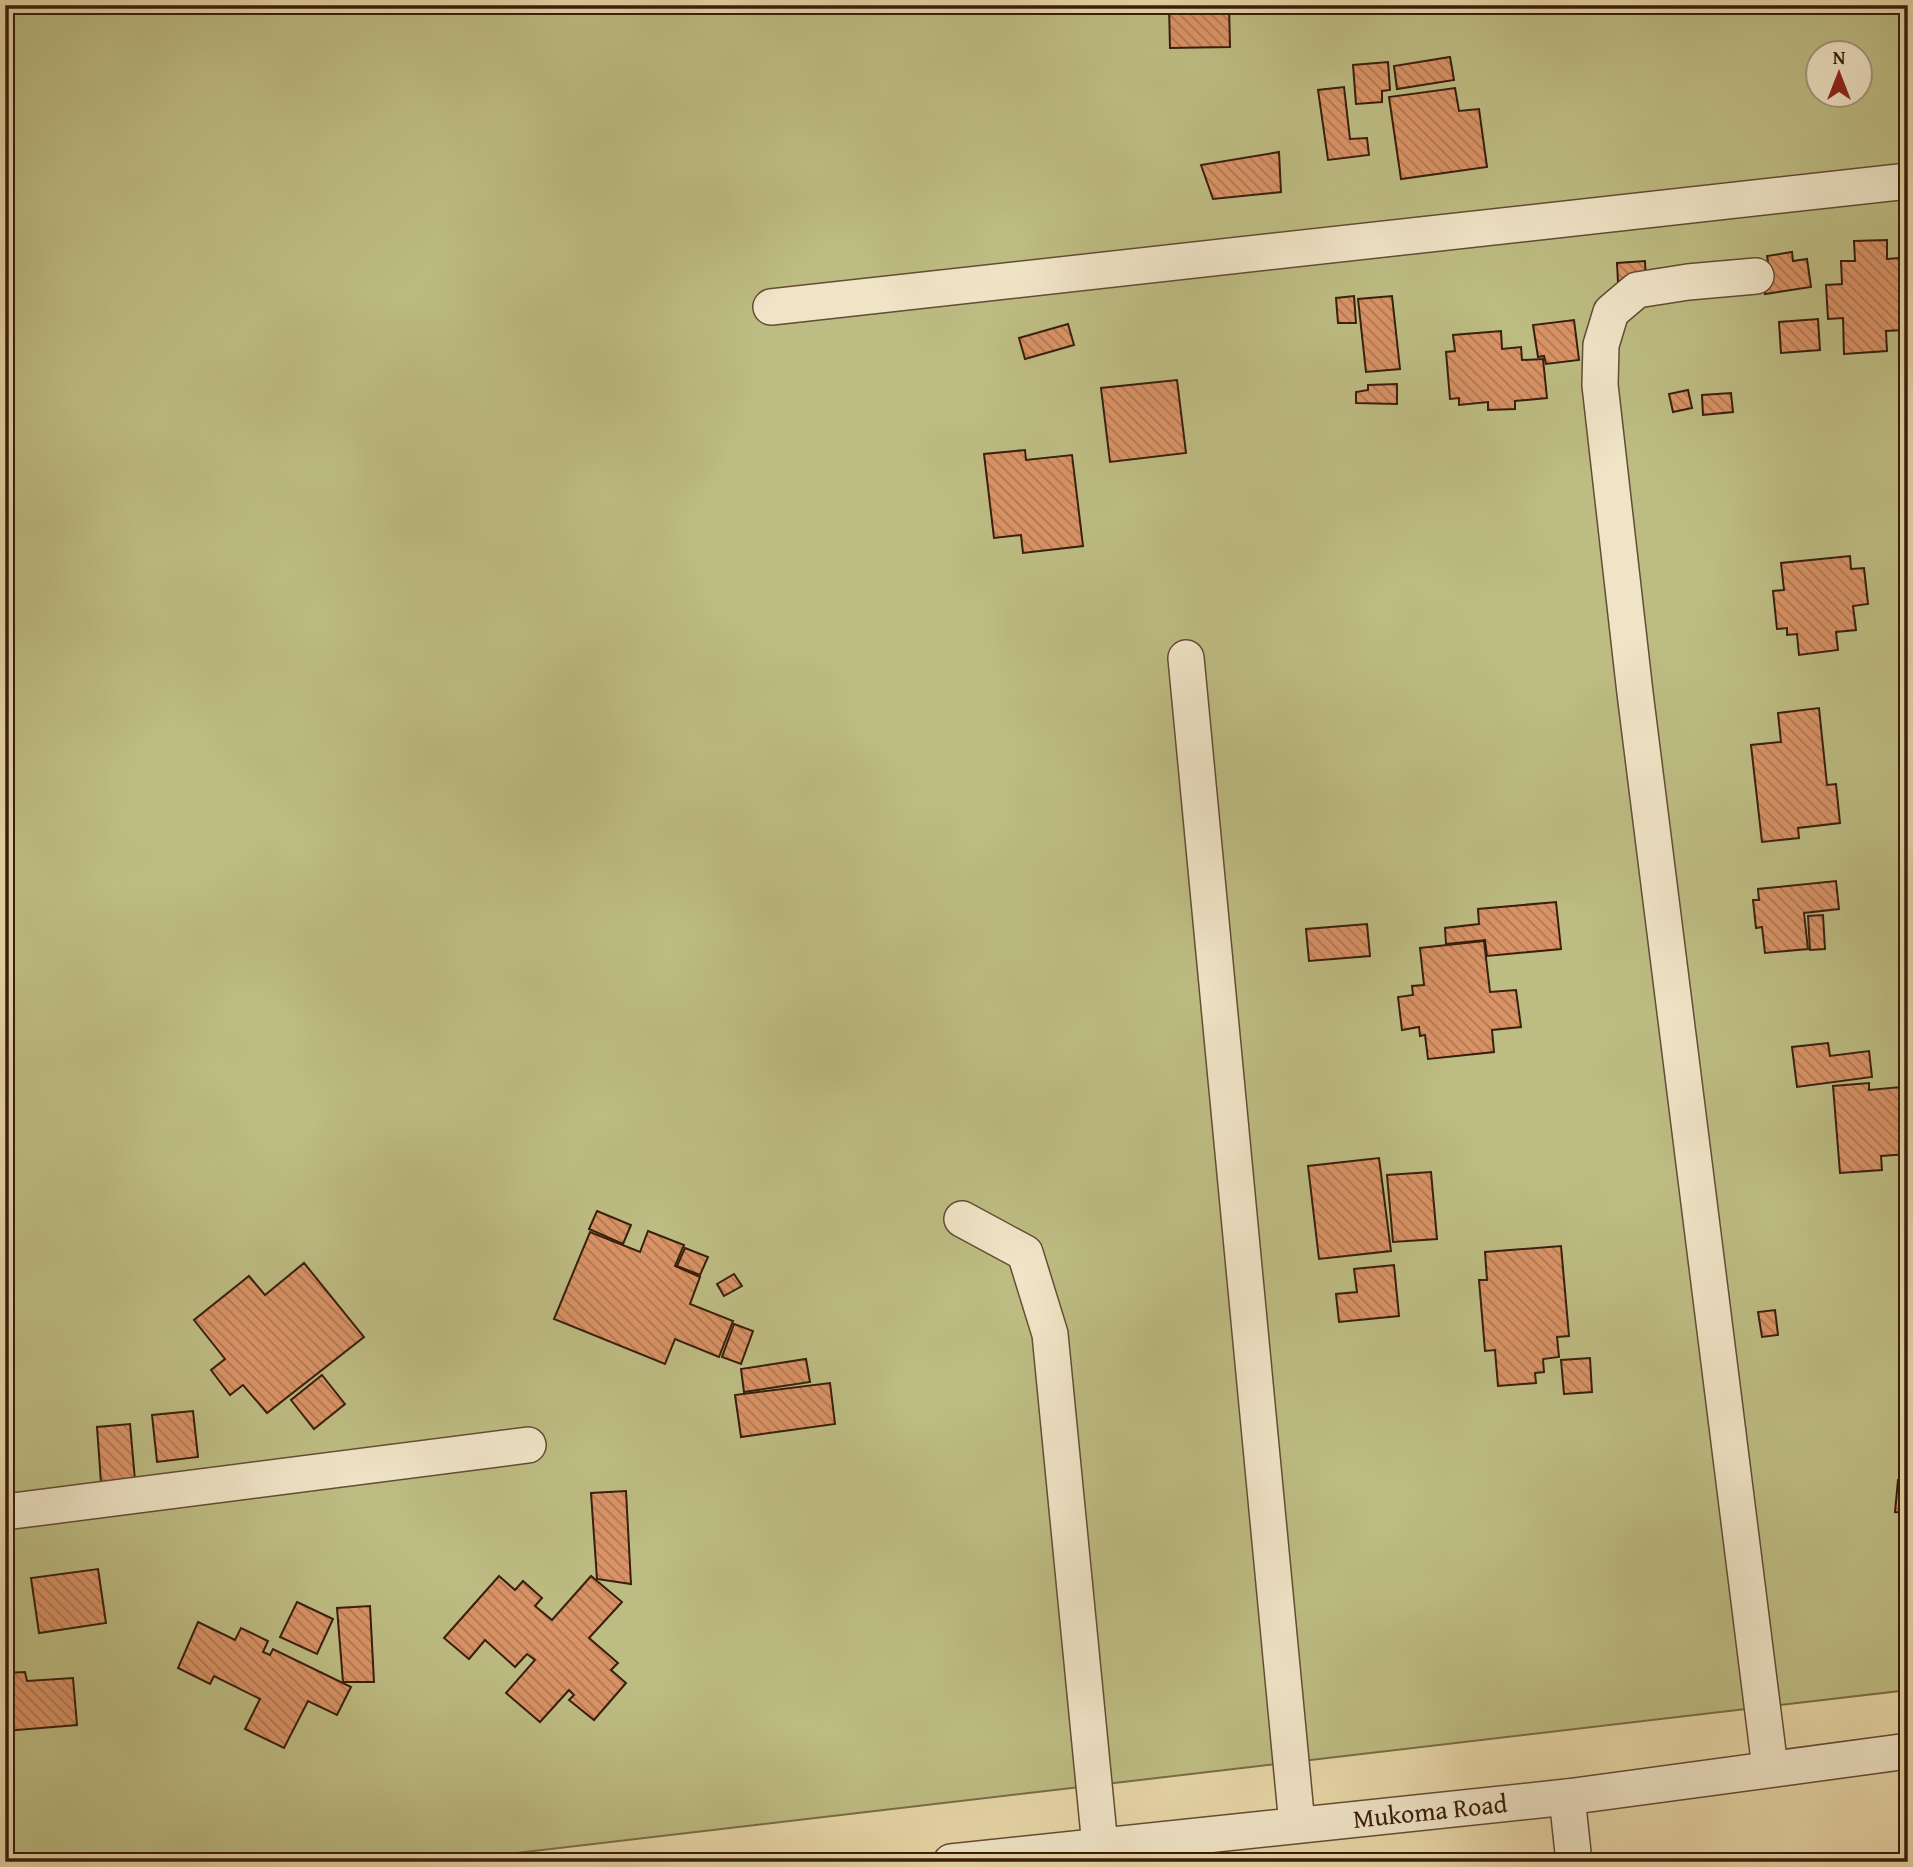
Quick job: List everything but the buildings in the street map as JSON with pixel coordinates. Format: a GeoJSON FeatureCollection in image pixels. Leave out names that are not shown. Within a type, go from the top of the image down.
{"type":"FeatureCollection","features":[{"type":"Feature","properties":{"kind":"street"},"geometry":{"type":"LineString","coordinates":[[772,307],[1908,181]]}},
{"type":"Feature","properties":{"kind":"street"},"geometry":{"type":"LineString","coordinates":[[1756,276],[1637,290],[1611,312],[1601,345],[1600,385],[1638,720],[1770,1768]]}},
{"type":"Feature","properties":{"kind":"street"},"geometry":{"type":"LineString","coordinates":[[1185,658],[1297,1825]]}},
{"type":"Feature","properties":{"kind":"street"},"geometry":{"type":"LineString","coordinates":[[962,1219],[1025,1253],[1050,1334],[1100,1846]]}},
{"type":"Feature","properties":{"kind":"street"},"geometry":{"type":"LineString","coordinates":[[5,1512],[528,1446]]}},
{"type":"Feature","properties":{"kind":"street","name":"Mukoma Road"},"geometry":{"type":"LineString","coordinates":[[951,1862],[1567,1797],[1908,1751]]}},
{"type":"Feature","properties":{"kind":"street"},"geometry":{"type":"LineString","coordinates":[[1567,1797],[1574,1862]]}},
{"type":"Feature","properties":{"kind":"shaded area"},"geometry":{"type":"Polygon","coordinates":[[[5,5],[1908,5],[1908,1690],[440,1862],[5,1862],[5,5]]]}}]}
